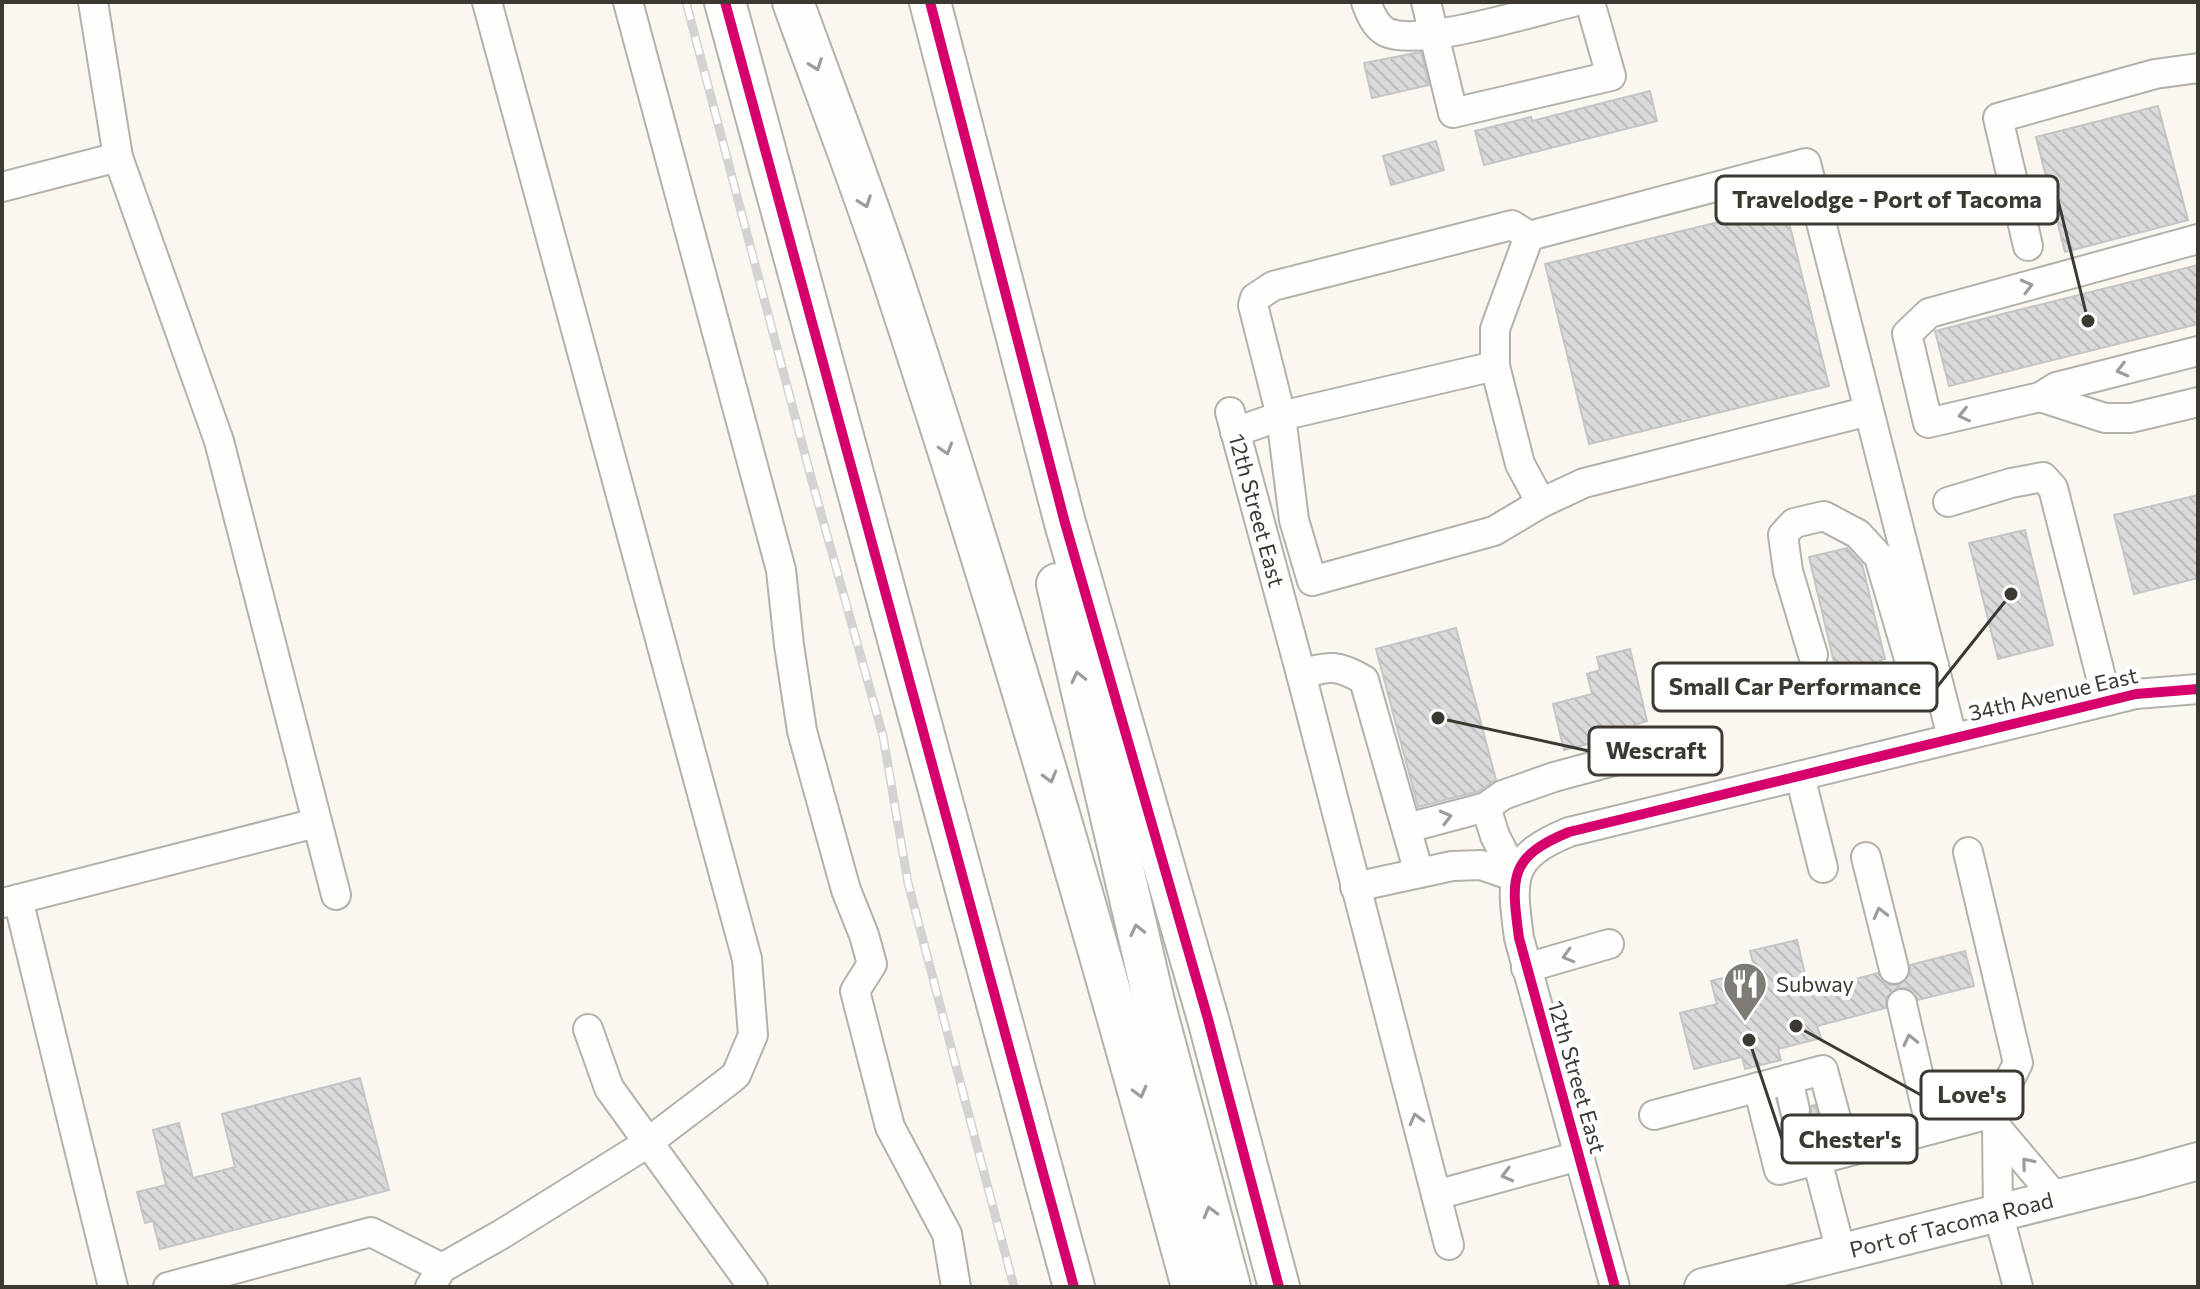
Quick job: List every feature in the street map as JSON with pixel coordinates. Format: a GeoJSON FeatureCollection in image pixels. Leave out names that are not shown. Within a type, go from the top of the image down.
{"type":"FeatureCollection","features":[{"type":"Feature","properties":{"kind":"highway"},"geometry":{"type":"LineString","coordinates":[[725,2],[1074,1287]]}},
{"type":"Feature","properties":{"kind":"highway"},"geometry":{"type":"LineString","coordinates":[[793,2],[898,293],[1024,691],[1119,1017],[1192,1287]]}},
{"type":"Feature","properties":{"kind":"highway"},"geometry":{"type":"LineString","coordinates":[[929,2],[1074,660],[1155,1006],[1230,1287]]}},
{"type":"Feature","properties":{"kind":"highway"},"geometry":{"type":"LineString","coordinates":[[929,2],[1065,523],[1208,1019],[1279,1287]]}},
{"type":"Feature","properties":{"kind":"main road","name":"Port of Tacoma Road"},"geometry":{"type":"LineString","coordinates":[[1703,1287],[2198,1161]]}},
{"type":"Feature","properties":{"kind":"street"},"geometry":{"type":"LineString","coordinates":[[93,2],[118,157],[219,441],[336,895]]}},
{"type":"Feature","properties":{"kind":"street"},"geometry":{"type":"LineString","coordinates":[[168,1287],[371,1232],[436,1278],[648,1142],[736,1075],[753,1035],[747,959],[487,2]]}},
{"type":"Feature","properties":{"kind":"street"},"geometry":{"type":"LineString","coordinates":[[628,2],[781,570],[802,731],[846,890],[872,964],[855,991],[890,1127],[947,1234],[956,1287]]}},
{"type":"Feature","properties":{"kind":"street"},"geometry":{"type":"LineString","coordinates":[[1366,2],[1373,19],[1384,31],[1403,38],[1434,35],[1573,2]]}},
{"type":"Feature","properties":{"kind":"street"},"geometry":{"type":"LineString","coordinates":[[1426,2],[1453,113],[1611,76],[1590,2]]}},
{"type":"Feature","properties":{"kind":"street"},"geometry":{"type":"LineString","coordinates":[[2028,246],[1998,118],[2155,74],[2198,68]]}},
{"type":"Feature","properties":{"kind":"street"},"geometry":{"type":"LineString","coordinates":[[2,187],[118,157]]}},
{"type":"Feature","properties":{"kind":"street"},"geometry":{"type":"LineString","coordinates":[[1312,581],[1294,520],[1281,416],[1253,305],[1255,298],[1273,286],[1512,225],[1529,236],[1806,163],[1952,737]]}},
{"type":"Feature","properties":{"kind":"street"},"geometry":{"type":"LineString","coordinates":[[1529,236],[1495,329],[1495,366],[1520,464],[1541,503]]}},
{"type":"Feature","properties":{"kind":"street"},"geometry":{"type":"LineString","coordinates":[[2198,239],[1929,313],[1907,334],[1928,423],[2040,397],[2056,387],[2198,351]]}},
{"type":"Feature","properties":{"kind":"street"},"geometry":{"type":"LineString","coordinates":[[1281,416],[1495,366]]}},
{"type":"Feature","properties":{"kind":"street"},"geometry":{"type":"LineString","coordinates":[[2040,397],[2105,418],[2131,418],[2198,402]]}},
{"type":"Feature","properties":{"kind":"street"},"geometry":{"type":"LineString","coordinates":[[1277,588],[1494,531],[1541,503],[1584,483],[1869,411]]}},
{"type":"Feature","properties":{"kind":"street","name":"12th Street East"},"geometry":{"type":"LineString","coordinates":[[1281,416],[1233,422],[1449,1245]]}},
{"type":"Feature","properties":{"kind":"street"},"geometry":{"type":"LineString","coordinates":[[1948,502],[2043,477],[2053,488],[2107,701]]}},
{"type":"Feature","properties":{"kind":"street"},"geometry":{"type":"LineString","coordinates":[[1813,655],[1788,571],[1783,535],[1794,523],[1824,516],[1858,534],[1879,557],[1909,659],[1917,669],[1934,665]]}},
{"type":"Feature","properties":{"kind":"street"},"geometry":{"type":"LineString","coordinates":[[1301,674],[1331,666],[1345,668],[1364,680],[1419,873]]}},
{"type":"Feature","properties":{"kind":"street","name":"34th Avenue East"},"geometry":{"type":"LineString","coordinates":[[1516,877],[1525,856],[1543,843],[1569,832],[2107,701],[2166,690],[2198,689]]}},
{"type":"Feature","properties":{"kind":"street"},"geometry":{"type":"LineString","coordinates":[[1407,828],[1486,807],[1503,795],[1530,785],[1636,755]]}},
{"type":"Feature","properties":{"kind":"street"},"geometry":{"type":"LineString","coordinates":[[1800,776],[1823,868]]}},
{"type":"Feature","properties":{"kind":"street"},"geometry":{"type":"LineString","coordinates":[[1486,807],[1495,836],[1516,877]]}},
{"type":"Feature","properties":{"kind":"street"},"geometry":{"type":"LineString","coordinates":[[113,1287],[10,901],[316,823]]}},
{"type":"Feature","properties":{"kind":"street"},"geometry":{"type":"LineString","coordinates":[[1968,852],[2018,1063],[1995,1120],[1998,1213],[2018,1287]]}},
{"type":"Feature","properties":{"kind":"street"},"geometry":{"type":"LineString","coordinates":[[1866,857],[1894,969]]}},
{"type":"Feature","properties":{"kind":"street"},"geometry":{"type":"LineString","coordinates":[[1355,887],[1452,866],[1481,865],[1516,877]]}},
{"type":"Feature","properties":{"kind":"street","name":"12th Street East"},"geometry":{"type":"LineString","coordinates":[[1516,877],[1514,900],[1526,968],[1615,1287]]}},
{"type":"Feature","properties":{"kind":"street"},"geometry":{"type":"LineString","coordinates":[[1526,968],[1609,944]]}},
{"type":"Feature","properties":{"kind":"street"},"geometry":{"type":"LineString","coordinates":[[1902,1004],[1931,1129]]}},
{"type":"Feature","properties":{"kind":"street"},"geometry":{"type":"LineString","coordinates":[[588,1029],[609,1088],[753,1287]]}},
{"type":"Feature","properties":{"kind":"street"},"geometry":{"type":"LineString","coordinates":[[1654,1115],[1823,1070],[1845,1152]]}},
{"type":"Feature","properties":{"kind":"street"},"geometry":{"type":"LineString","coordinates":[[1788,1079],[1795,1110]]}},
{"type":"Feature","properties":{"kind":"street"},"geometry":{"type":"LineString","coordinates":[[1758,1087],[1779,1170],[1810,1156],[1845,1152],[1931,1129],[1995,1120]]}},
{"type":"Feature","properties":{"kind":"street"},"geometry":{"type":"LineString","coordinates":[[1995,1120],[2056,1198]]}},
{"type":"Feature","properties":{"kind":"street"},"geometry":{"type":"LineString","coordinates":[[1436,1195],[1579,1156]]}},
{"type":"Feature","properties":{"kind":"street"},"geometry":{"type":"LineString","coordinates":[[1810,1156],[1841,1252]]}},
{"type":"Feature","properties":{"kind":"building"},"geometry":{"type":"Polygon","coordinates":[[[1421,52],[1429,85],[1372,98],[1364,63],[1421,52]]]}},
{"type":"Feature","properties":{"kind":"building"},"geometry":{"type":"Polygon","coordinates":[[[1650,91],[1657,121],[1484,165],[1475,131],[1531,117],[1532,121],[1650,91]]]}},
{"type":"Feature","properties":{"kind":"building"},"geometry":{"type":"Polygon","coordinates":[[[2158,106],[2188,220],[2065,252],[2036,137],[2158,106]]]}},
{"type":"Feature","properties":{"kind":"building"},"geometry":{"type":"Polygon","coordinates":[[[1436,141],[1444,170],[1391,185],[1383,156],[1436,141]]]}},
{"type":"Feature","properties":{"kind":"building"},"geometry":{"type":"Polygon","coordinates":[[[1785,206],[1829,386],[1589,444],[1545,264],[1785,206]]]}},
{"type":"Feature","properties":{"kind":"building"},"geometry":{"type":"Polygon","coordinates":[[[2198,265],[2198,324],[1949,386],[1935,331],[2198,265]]]}},
{"type":"Feature","properties":{"kind":"building"},"geometry":{"type":"Polygon","coordinates":[[[2198,495],[2198,578],[2134,594],[2114,515],[2198,495]]]}},
{"type":"Feature","properties":{"kind":"building"},"geometry":{"type":"Polygon","coordinates":[[[2025,530],[2053,645],[1998,659],[1969,543],[2025,530]]]}},
{"type":"Feature","properties":{"kind":"building"},"geometry":{"type":"Polygon","coordinates":[[[1847,548],[1862,564],[1885,659],[1880,660],[1885,681],[1846,691],[1841,669],[1836,671],[1809,557],[1847,548]]]}},
{"type":"Feature","properties":{"kind":"building"},"geometry":{"type":"Polygon","coordinates":[[[1456,628],[1496,780],[1479,791],[1418,807],[1376,649],[1456,628]]]}},
{"type":"Feature","properties":{"kind":"building"},"geometry":{"type":"Polygon","coordinates":[[[1630,649],[1647,721],[1634,725],[1636,732],[1564,750],[1553,704],[1592,694],[1587,674],[1600,670],[1597,657],[1630,649]]]}},
{"type":"Feature","properties":{"kind":"building"},"geometry":{"type":"Polygon","coordinates":[[[1797,940],[1809,991],[1878,973],[1889,985],[1899,985],[1910,974],[1910,965],[1965,951],[1974,986],[1918,1000],[1908,988],[1897,988],[1886,998],[1886,1008],[1817,1026],[1821,1038],[1778,1049],[1781,1060],[1745,1069],[1742,1057],[1694,1069],[1680,1013],[1717,1004],[1711,981],[1755,970],[1750,951],[1797,940]]]}},
{"type":"Feature","properties":{"kind":"building"},"geometry":{"type":"Polygon","coordinates":[[[360,1078],[389,1190],[160,1249],[153,1221],[145,1223],[137,1192],[166,1185],[153,1130],[179,1123],[193,1178],[235,1167],[222,1114],[360,1078]]]}},
{"type":"Feature","properties":{"kind":"building"},"geometry":{"type":"Polygon","coordinates":[[[1815,1105],[1824,1138],[1791,1147],[1785,1123],[1798,1127],[1806,1123],[1811,1116],[1811,1106],[1815,1105]]]}},
{"type":"Feature","properties":{"kind":"tunnel"},"geometry":{"type":"LineString","coordinates":[[1795,1110],[1804,1144]]}},
{"type":"Feature","properties":{"kind":"railway"},"geometry":{"type":"LineString","coordinates":[[686,2],[812,481],[883,736],[908,883],[1014,1287]]}},
{"type":"Feature","properties":{"kind":"cycle path"},"geometry":{"type":"LineString","coordinates":[[725,2],[1074,1287]]}},
{"type":"Feature","properties":{"kind":"cycle path"},"geometry":{"type":"LineString","coordinates":[[930,2],[1065,523],[1208,1019],[1279,1287]]}},
{"type":"Feature","properties":{"kind":"cycle path"},"geometry":{"type":"LineString","coordinates":[[1615,1287],[1519,938],[1515,885],[1524,861],[1549,841],[1569,832],[2136,694],[2198,689]]}},
{"type":"Feature","properties":{"kind":"place","name":"Travelodge - Port of Tacoma"},"geometry":{"type":"Point","coordinates":[2088,321]}},
{"type":"Feature","properties":{"kind":"place","name":"Small Car Performance"},"geometry":{"type":"Point","coordinates":[2011,594]}},
{"type":"Feature","properties":{"kind":"place","name":"Wescraft"},"geometry":{"type":"Point","coordinates":[1438,718]}},
{"type":"Feature","properties":{"kind":"place","name":"Subway"},"geometry":{"type":"Point","coordinates":[1745,1023]}},
{"type":"Feature","properties":{"kind":"place","name":"Love's"},"geometry":{"type":"Point","coordinates":[1796,1026]}},
{"type":"Feature","properties":{"kind":"place","name":"Chester's"},"geometry":{"type":"Point","coordinates":[1749,1040]}}]}
